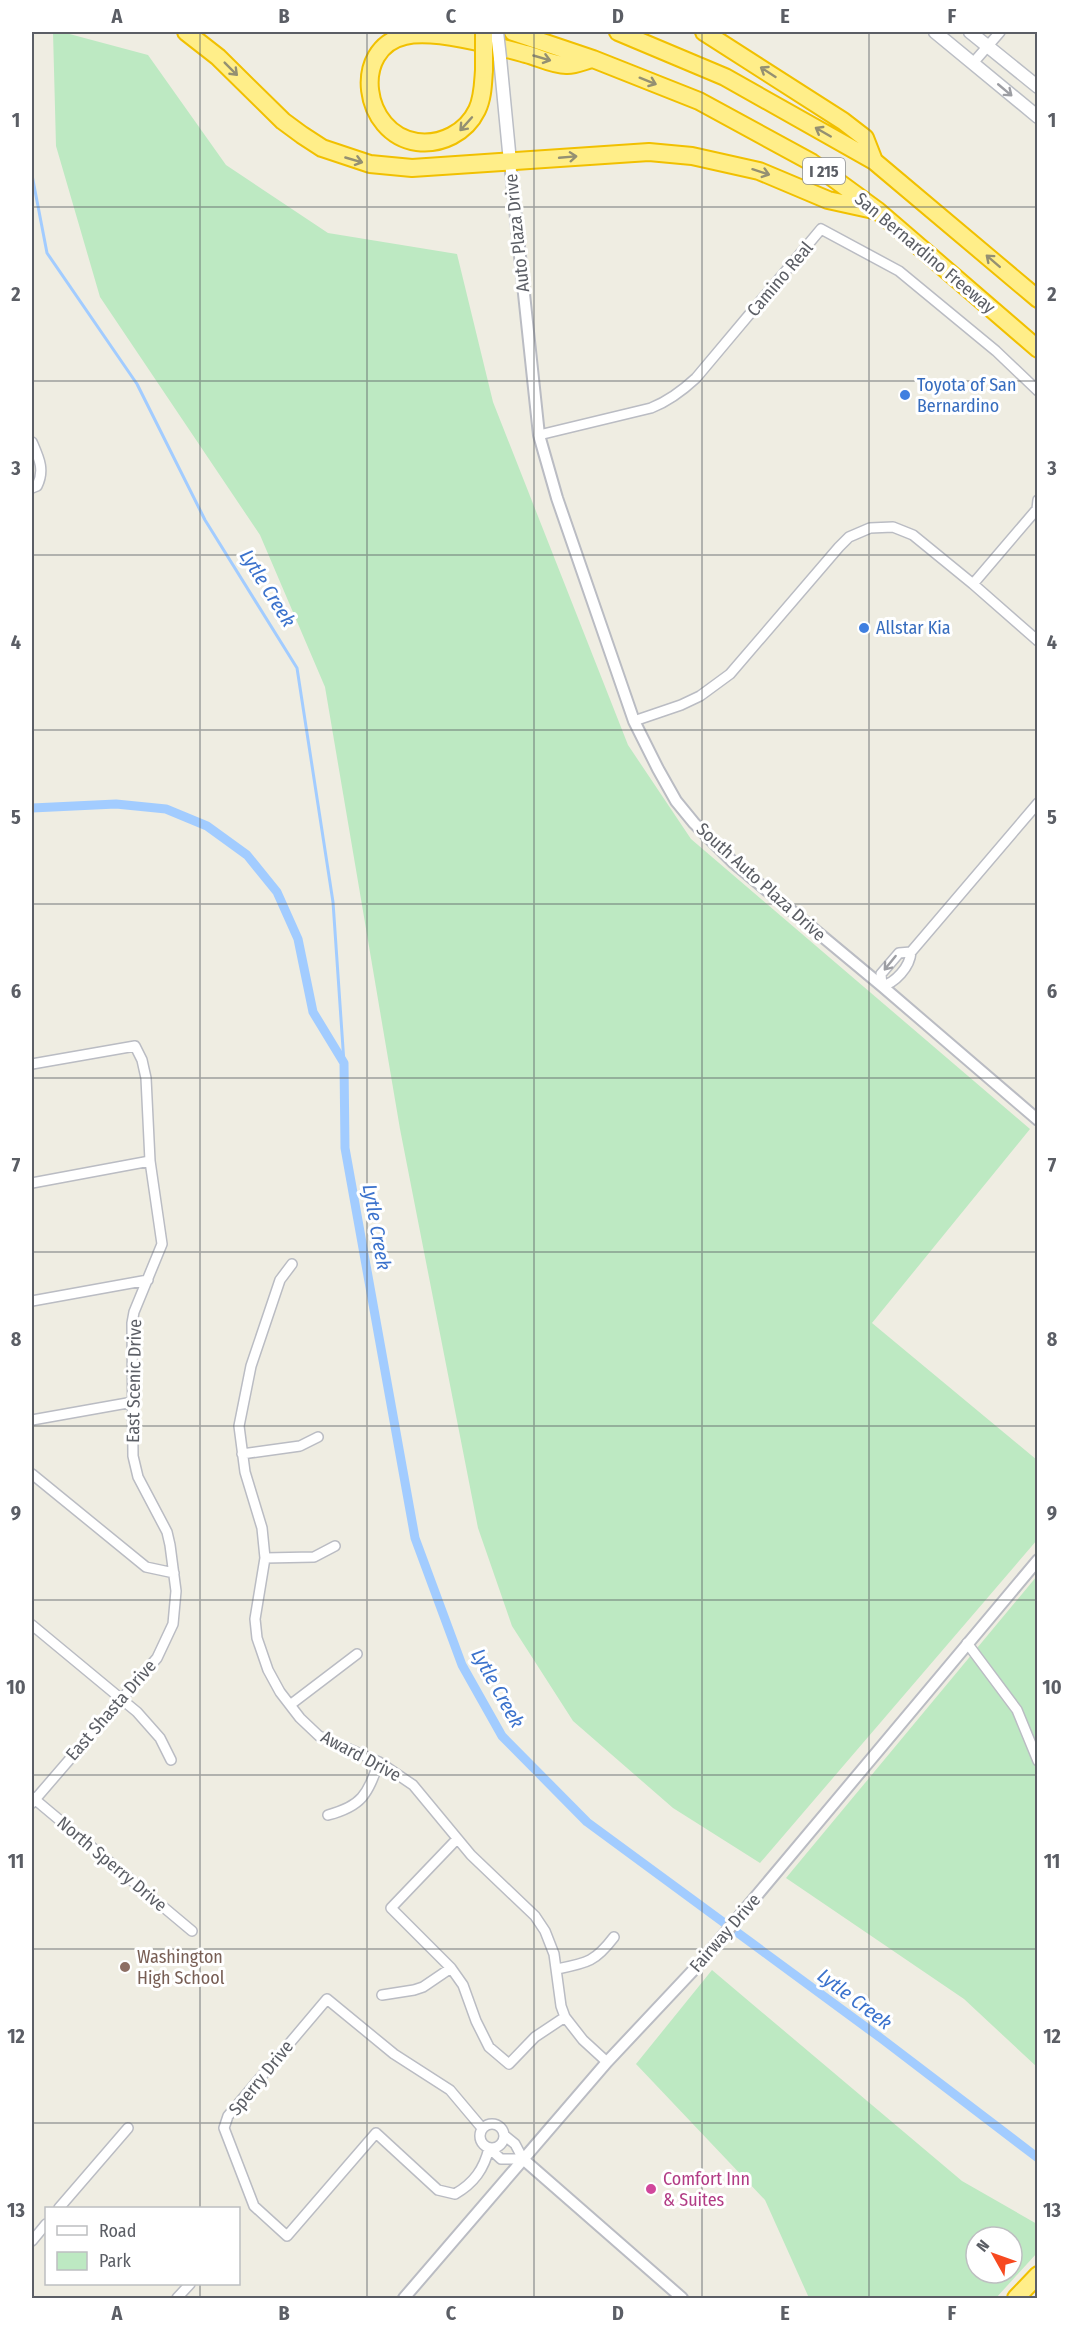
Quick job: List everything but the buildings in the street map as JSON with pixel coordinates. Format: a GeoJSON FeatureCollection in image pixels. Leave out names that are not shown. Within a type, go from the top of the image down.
{"type":"FeatureCollection","features":[{"type":"Feature","properties":{"kind":"highway"},"geometry":{"type":"LineString","coordinates":[[186,32],[218,57],[283,121],[322,148],[346,158],[370,164],[412,168],[649,152],[692,156],[759,171],[828,200],[878,211]]}},
{"type":"Feature","properties":{"kind":"highway"},"geometry":{"type":"LineString","coordinates":[[484,32],[484,70],[483,88],[477,110],[465,127],[451,137],[431,143],[414,142],[399,136],[378,118],[369,91],[369,78],[375,59],[387,45],[403,36],[448,37],[524,53],[566,65],[593,59]]}},
{"type":"Feature","properties":{"kind":"highway","name":"San Bernardino Freeway"},"geometry":{"type":"LineString","coordinates":[[513,32],[593,59],[699,101],[812,162],[878,211],[1038,349]]}},
{"type":"Feature","properties":{"kind":"highway","name":"San Bernardino Freeway"},"geometry":{"type":"LineString","coordinates":[[618,32],[725,77],[874,161],[1038,299]]}},
{"type":"Feature","properties":{"kind":"highway"},"geometry":{"type":"LineString","coordinates":[[704,32],[858,132],[865,138],[874,161]]}},
{"type":"Feature","properties":{"kind":"highway"},"geometry":{"type":"LineString","coordinates":[[1016,2298],[1038,2275]]}},
{"type":"Feature","properties":{"kind":"main road","name":"Auto Plaza Drive"},"geometry":{"type":"LineString","coordinates":[[497,32],[510,162]]}},
{"type":"Feature","properties":{"kind":"main road"},"geometry":{"type":"LineString","coordinates":[[935,32],[1038,117]]}},
{"type":"Feature","properties":{"kind":"main road"},"geometry":{"type":"LineString","coordinates":[[970,32],[1038,87]]}},
{"type":"Feature","properties":{"kind":"street"},"geometry":{"type":"LineString","coordinates":[[973,63],[1000,32]]}},
{"type":"Feature","properties":{"kind":"street","name":"Auto Plaza Drive"},"geometry":{"type":"LineString","coordinates":[[510,162],[539,435]]}},
{"type":"Feature","properties":{"kind":"street","name":"Camino Real"},"geometry":{"type":"LineString","coordinates":[[539,435],[651,408],[681,392],[696,378],[821,229],[899,271],[996,351],[1038,391]]}},
{"type":"Feature","properties":{"kind":"street","name":"South Auto Plaza Drive"},"geometry":{"type":"LineString","coordinates":[[539,435],[557,498],[634,721],[676,801],[711,842],[769,894],[882,986],[1038,1120]]}},
{"type":"Feature","properties":{"kind":"street"},"geometry":{"type":"LineString","coordinates":[[32,442],[43,475],[38,486],[32,488]]}},
{"type":"Feature","properties":{"kind":"street"},"geometry":{"type":"LineString","coordinates":[[973,584],[1037,509],[1038,500]]}},
{"type":"Feature","properties":{"kind":"street"},"geometry":{"type":"LineString","coordinates":[[634,721],[708,692],[730,675],[839,547],[849,537],[870,528],[893,527],[913,535],[1038,641]]}},
{"type":"Feature","properties":{"kind":"street"},"geometry":{"type":"LineString","coordinates":[[911,952],[898,953],[881,974],[882,986],[891,984],[910,960],[911,952],[1038,803]]}},
{"type":"Feature","properties":{"kind":"street","name":"East Scenic Drive"},"geometry":{"type":"LineString","coordinates":[[32,1064],[135,1046],[142,1060],[146,1078],[150,1161],[162,1244],[134,1312],[132,1323],[132,1445],[138,1477],[167,1532],[174,1573]]}},
{"type":"Feature","properties":{"kind":"street"},"geometry":{"type":"LineString","coordinates":[[32,1183],[150,1161]]}},
{"type":"Feature","properties":{"kind":"street","name":"Award Drive"},"geometry":{"type":"LineString","coordinates":[[292,1264],[280,1280],[251,1366],[239,1425],[248,1484],[260,1515],[265,1558],[256,1607],[257,1638],[268,1670],[290,1706],[319,1736],[379,1762],[413,1785],[482,1866],[518,1897],[535,1916],[545,1932],[557,1969],[561,2006],[565,2017],[583,2040],[607,2062]]}},
{"type":"Feature","properties":{"kind":"street"},"geometry":{"type":"LineString","coordinates":[[32,1301],[148,1280]]}},
{"type":"Feature","properties":{"kind":"street"},"geometry":{"type":"LineString","coordinates":[[32,1420],[133,1402]]}},
{"type":"Feature","properties":{"kind":"street"},"geometry":{"type":"LineString","coordinates":[[242,1454],[300,1446],[318,1437]]}},
{"type":"Feature","properties":{"kind":"street"},"geometry":{"type":"LineString","coordinates":[[32,1474],[146,1567],[174,1573]]}},
{"type":"Feature","properties":{"kind":"street"},"geometry":{"type":"LineString","coordinates":[[265,1558],[314,1557],[335,1546]]}},
{"type":"Feature","properties":{"kind":"street","name":"Fairway Drive"},"geometry":{"type":"LineString","coordinates":[[404,2298],[607,2062],[701,1962],[1038,1560]]}},
{"type":"Feature","properties":{"kind":"street","name":"East Shasta Drive"},"geometry":{"type":"LineString","coordinates":[[32,1800],[157,1658],[167,1638],[176,1606],[174,1573]]}},
{"type":"Feature","properties":{"kind":"street"},"geometry":{"type":"LineString","coordinates":[[32,1625],[152,1726],[171,1760]]}},
{"type":"Feature","properties":{"kind":"street"},"geometry":{"type":"LineString","coordinates":[[967,1643],[1017,1710],[1038,1761]]}},
{"type":"Feature","properties":{"kind":"street"},"geometry":{"type":"LineString","coordinates":[[290,1706],[357,1654]]}},
{"type":"Feature","properties":{"kind":"street"},"geometry":{"type":"LineString","coordinates":[[328,1815],[350,1809],[358,1801],[371,1784],[379,1762]]}},
{"type":"Feature","properties":{"kind":"street","name":"North Sperry Drive"},"geometry":{"type":"LineString","coordinates":[[32,1800],[192,1931]]}},
{"type":"Feature","properties":{"kind":"street"},"geometry":{"type":"LineString","coordinates":[[457,1839],[391,1908],[451,1968],[463,1984],[476,2021],[489,2047],[509,2064],[535,2037],[565,2017]]}},
{"type":"Feature","properties":{"kind":"street"},"geometry":{"type":"LineString","coordinates":[[557,1969],[595,1958],[614,1937]]}},
{"type":"Feature","properties":{"kind":"street"},"geometry":{"type":"LineString","coordinates":[[382,1995],[423,1987],[451,1968]]}},
{"type":"Feature","properties":{"kind":"street","name":"Sperry Drive"},"geometry":{"type":"LineString","coordinates":[[327,1999],[394,2054],[450,2090],[482,2128],[480,2140],[489,2148],[484,2166],[467,2187],[455,2194],[438,2190],[376,2133],[287,2236],[254,2206],[224,2128],[228,2116],[327,1999]]}},
{"type":"Feature","properties":{"kind":"street"},"geometry":{"type":"LineString","coordinates":[[482,2128],[489,2124],[497,2125],[523,2158],[682,2298]]}},
{"type":"Feature","properties":{"kind":"street"},"geometry":{"type":"LineString","coordinates":[[60,2207],[128,2128]]}},
{"type":"Feature","properties":{"kind":"street","name":"Sperry Drive"},"geometry":{"type":"LineString","coordinates":[[489,2148],[500,2146],[504,2135]]}},
{"type":"Feature","properties":{"kind":"street"},"geometry":{"type":"LineString","coordinates":[[489,2148],[501,2159],[523,2158]]}},
{"type":"Feature","properties":{"kind":"street"},"geometry":{"type":"LineString","coordinates":[[32,2241],[45,2225]]}},
{"type":"Feature","properties":{"kind":"street"},"geometry":{"type":"LineString","coordinates":[[177,2298],[188,2285]]}},
{"type":"Feature","properties":{"kind":"green space"},"geometry":{"type":"Polygon","coordinates":[[[53,32],[62,32],[148,55],[226,165],[328,233],[457,254],[493,402],[628,745],[691,839],[1030,1129],[872,1323],[1037,1460],[1037,1540],[760,1863],[673,1808],[573,1721],[512,1626],[478,1528],[400,1129],[325,687],[260,535],[100,297],[56,146],[53,32]]]}},
{"type":"Feature","properties":{"kind":"green space"},"geometry":{"type":"Polygon","coordinates":[[[1037,1576],[1037,2067],[964,1999],[786,1878],[1037,1576]]]}},
{"type":"Feature","properties":{"kind":"green space"},"geometry":{"type":"Polygon","coordinates":[[[712,1970],[962,2181],[1037,2224],[1037,2253],[1024,2267],[1024,2225],[964,2225],[964,2285],[1008,2285],[996,2298],[809,2298],[765,2200],[636,2064],[712,1970]]]}},
{"type":"Feature","properties":{"kind":"waterway","name":"Lytle Creek"},"geometry":{"type":"LineString","coordinates":[[32,175],[47,253],[137,384],[205,520],[297,668],[333,902],[344,1063]]}},
{"type":"Feature","properties":{"kind":"waterway","name":"Lytle Creek"},"geometry":{"type":"LineString","coordinates":[[32,808],[116,804],[166,809],[207,826],[247,855],[277,892],[298,939],[313,1012],[344,1063],[345,1148],[415,1538],[462,1665],[502,1736],[587,1822],[882,2039],[1038,2158]]}},
{"type":"Feature","properties":{"kind":"place","name":"Toyota of San Bernardino"},"geometry":{"type":"Point","coordinates":[905,395]}},
{"type":"Feature","properties":{"kind":"place","name":"Allstar Kia"},"geometry":{"type":"Point","coordinates":[864,628]}},
{"type":"Feature","properties":{"kind":"place","name":"Washington High School"},"geometry":{"type":"Point","coordinates":[125,1967]}},
{"type":"Feature","properties":{"kind":"place","name":"Comfort Inn & Suites"},"geometry":{"type":"Point","coordinates":[651,2189]}}]}
